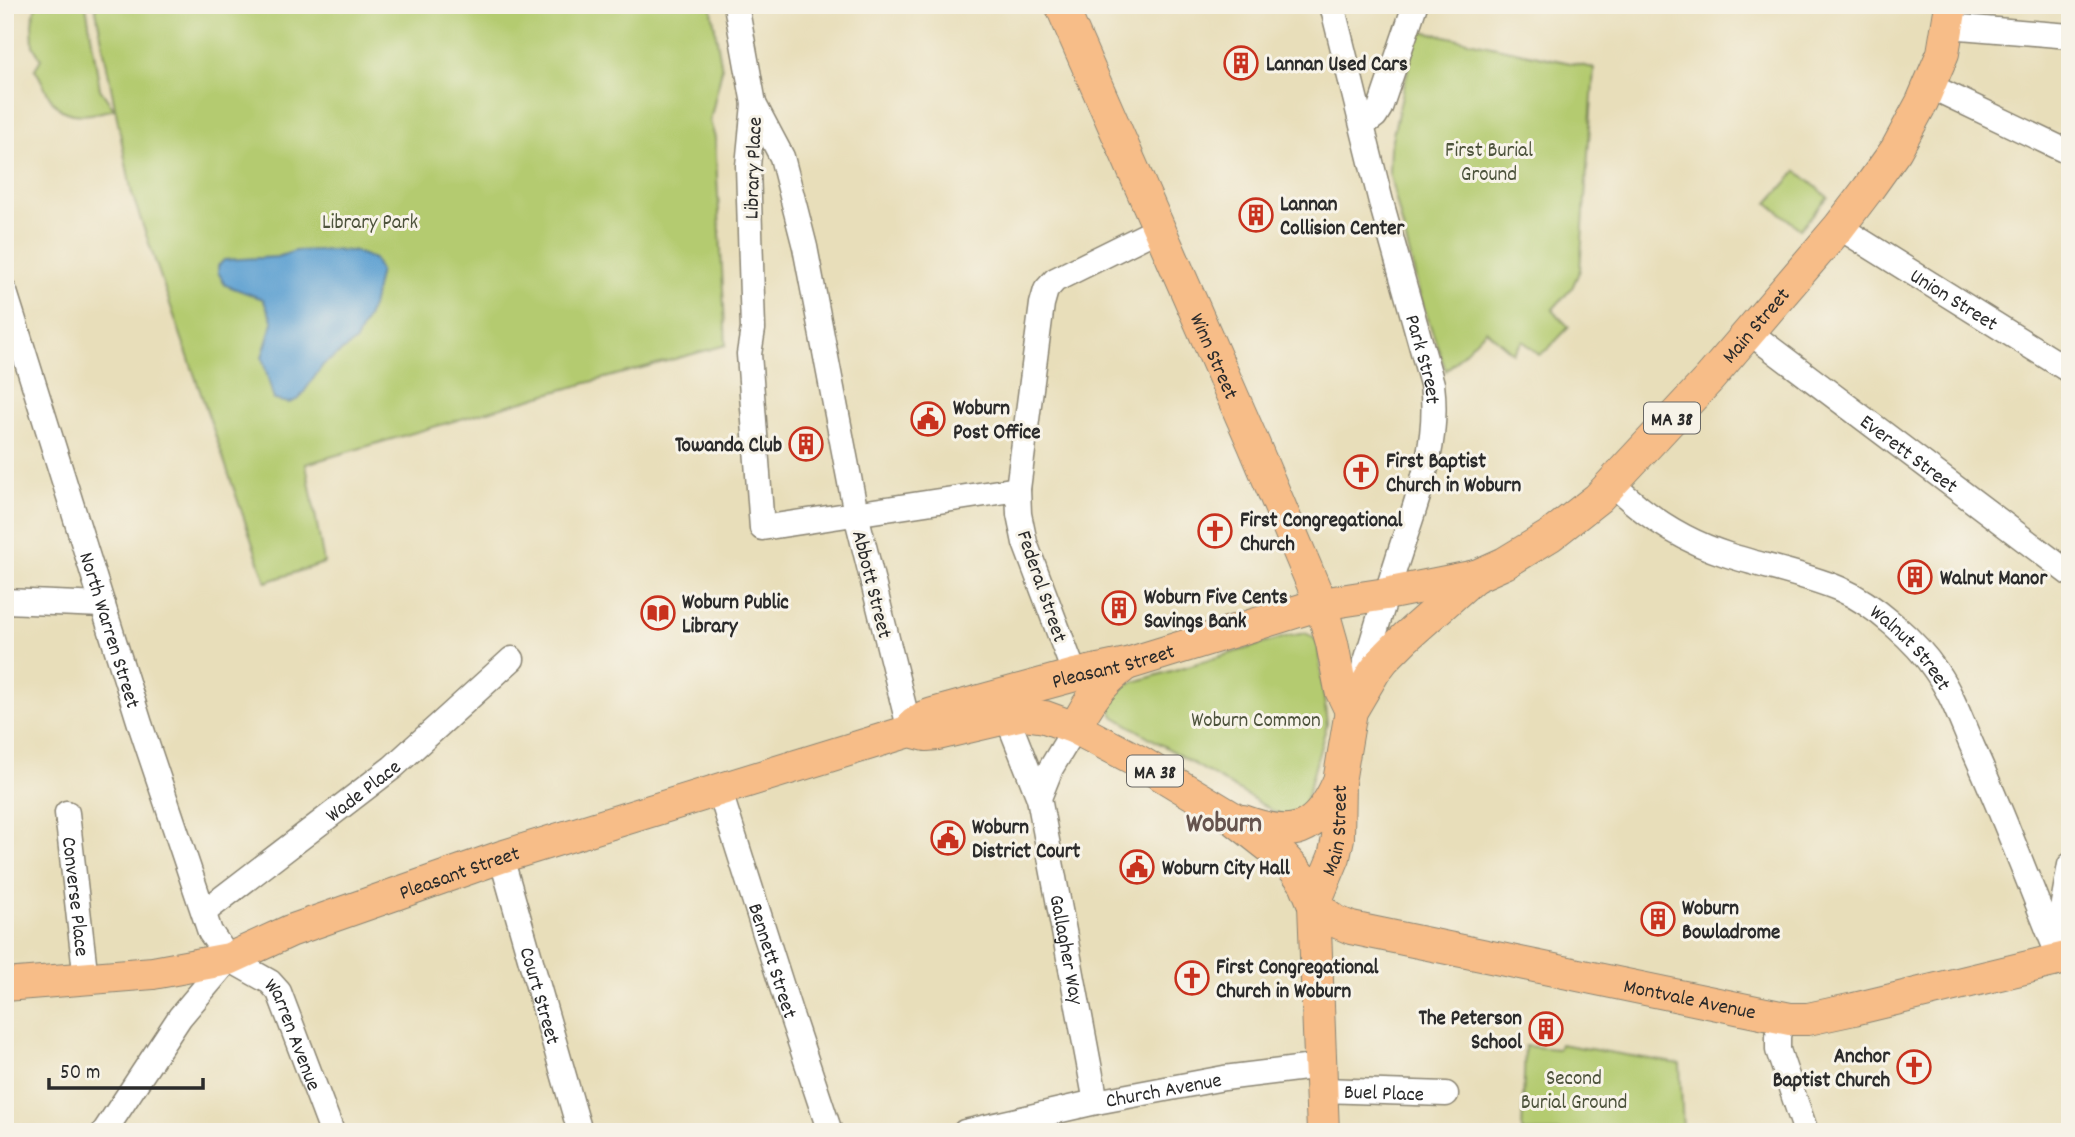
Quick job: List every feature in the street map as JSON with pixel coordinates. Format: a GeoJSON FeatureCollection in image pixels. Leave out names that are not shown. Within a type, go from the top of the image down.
{"type":"FeatureCollection","features":[{"type":"Feature","properties":{"kind":"main road","name":"Winn Street"},"geometry":{"type":"LineString","coordinates":[[1061,5],[1254,444],[1321,604],[1341,690],[1351,711]]}},
{"type":"Feature","properties":{"kind":"main road","name":"Main Street"},"geometry":{"type":"LineString","coordinates":[[1321,604],[1476,576],[1551,535],[1598,498],[1709,379],[1839,227],[1896,150],[1930,86],[1940,61],[1949,16]]}},
{"type":"Feature","properties":{"kind":"main road","name":"Main Street"},"geometry":{"type":"LineString","coordinates":[[1322,1132],[1314,905],[1334,857],[1338,838],[1339,782],[1351,711],[1384,659],[1476,576]]}},
{"type":"Feature","properties":{"kind":"main road","name":"Pleasant Street"},"geometry":{"type":"LineString","coordinates":[[910,731],[917,721],[924,717],[1075,675],[1126,664],[1321,604]]}},
{"type":"Feature","properties":{"kind":"main road","name":"MA 38"},"geometry":{"type":"LineString","coordinates":[[1126,664],[1101,686],[1075,728],[1140,762],[1233,818],[1290,864],[1305,883],[1314,905]]}},
{"type":"Feature","properties":{"kind":"main road","name":"Pleasant Street"},"geometry":{"type":"LineString","coordinates":[[5,985],[86,980],[181,969],[229,959],[290,932],[501,858],[910,731],[938,734],[1023,714],[1055,720],[1075,728]]}},
{"type":"Feature","properties":{"kind":"main road"},"geometry":{"type":"LineString","coordinates":[[1233,818],[1273,831],[1300,829],[1318,816],[1339,782]]}},
{"type":"Feature","properties":{"kind":"main road","name":"Montvale Avenue"},"geometry":{"type":"LineString","coordinates":[[1314,905],[1335,921],[1351,928],[1594,977],[1781,1019],[1808,1019],[2065,958]]}},
{"type":"Feature","properties":{"kind":"street"},"geometry":{"type":"LineString","coordinates":[[736,5],[754,104]]}},
{"type":"Feature","properties":{"kind":"street","name":"Park Street"},"geometry":{"type":"LineString","coordinates":[[1332,5],[1434,398],[1434,430],[1427,471],[1351,711]]}},
{"type":"Feature","properties":{"kind":"street"},"geometry":{"type":"LineString","coordinates":[[1363,125],[1376,116],[1380,108],[1415,5]]}},
{"type":"Feature","properties":{"kind":"street"},"geometry":{"type":"LineString","coordinates":[[1949,16],[2070,36]]}},
{"type":"Feature","properties":{"kind":"street"},"geometry":{"type":"LineString","coordinates":[[1930,86],[2070,153]]}},
{"type":"Feature","properties":{"kind":"street","name":"Library Place"},"geometry":{"type":"LineString","coordinates":[[754,104],[782,157],[805,247],[856,514],[762,528],[748,355],[752,329],[748,166],[754,104]]}},
{"type":"Feature","properties":{"kind":"street","name":"Union Street"},"geometry":{"type":"LineString","coordinates":[[1839,227],[2070,371]]}},
{"type":"Feature","properties":{"kind":"street","name":"Federal Street"},"geometry":{"type":"LineString","coordinates":[[1075,675],[1023,536],[1018,489],[1042,304],[1051,283],[1064,274],[1158,229]]}},
{"type":"Feature","properties":{"kind":"street","name":"North Warren Street"},"geometry":{"type":"LineString","coordinates":[[5,292],[12,337],[103,605],[140,724],[213,937],[229,959]]}},
{"type":"Feature","properties":{"kind":"street","name":"Everett Street"},"geometry":{"type":"LineString","coordinates":[[1749,332],[2070,574]]}},
{"type":"Feature","properties":{"kind":"street","name":"Walnut Street"},"geometry":{"type":"LineString","coordinates":[[1612,483],[1637,508],[1677,533],[1730,556],[1843,590],[1869,607],[1917,648],[1939,675],[1998,802],[2065,958]]}},
{"type":"Feature","properties":{"kind":"street","name":"Abbott Street"},"geometry":{"type":"LineString","coordinates":[[910,731],[856,514],[1018,489]]}},
{"type":"Feature","properties":{"kind":"street"},"geometry":{"type":"LineString","coordinates":[[5,601],[103,605]]}},
{"type":"Feature","properties":{"kind":"street","name":"Wade Place"},"geometry":{"type":"LineString","coordinates":[[204,912],[393,768],[512,659]]}},
{"type":"Feature","properties":{"kind":"street","name":"Gallagher Way"},"geometry":{"type":"LineString","coordinates":[[1007,717],[1039,798],[1096,1102]]}},
{"type":"Feature","properties":{"kind":"street"},"geometry":{"type":"LineString","coordinates":[[1039,798],[1051,768],[1075,728]]}},
{"type":"Feature","properties":{"kind":"street","name":"Bennett Street"},"geometry":{"type":"LineString","coordinates":[[719,789],[830,1132]]}},
{"type":"Feature","properties":{"kind":"street","name":"Converse Place"},"geometry":{"type":"LineString","coordinates":[[67,813],[86,980]]}},
{"type":"Feature","properties":{"kind":"street","name":"Court Street"},"geometry":{"type":"LineString","coordinates":[[501,858],[580,1132]]}},
{"type":"Feature","properties":{"kind":"street"},"geometry":{"type":"LineString","coordinates":[[2065,958],[2062,912],[2070,865]]}},
{"type":"Feature","properties":{"kind":"street"},"geometry":{"type":"LineString","coordinates":[[104,1132],[180,1017],[229,959]]}},
{"type":"Feature","properties":{"kind":"street","name":"Warren Avenue"},"geometry":{"type":"LineString","coordinates":[[229,959],[270,982],[279,992],[332,1132]]}},
{"type":"Feature","properties":{"kind":"street"},"geometry":{"type":"LineString","coordinates":[[1781,1019],[1777,1037],[1778,1050],[1805,1132]]}},
{"type":"Feature","properties":{"kind":"street","name":"Church Avenue"},"geometry":{"type":"LineString","coordinates":[[965,1132],[1063,1121],[1096,1102],[1224,1078],[1321,1078]]}},
{"type":"Feature","properties":{"kind":"street","name":"Buel Place"},"geometry":{"type":"LineString","coordinates":[[1321,1078],[1446,1094]]}},
{"type":"Feature","properties":{"kind":"green space"},"geometry":{"type":"Polygon","coordinates":[[[36,5],[86,5],[100,89],[114,109],[75,114],[68,113],[52,101],[35,69],[41,59],[33,46],[32,23],[36,5]]]}},
{"type":"Feature","properties":{"kind":"green space","name":"Library Park"},"geometry":{"type":"Polygon","coordinates":[[[95,5],[711,5],[722,69],[710,121],[715,138],[726,345],[306,464],[324,563],[266,582],[132,194],[95,5]]]}},
{"type":"Feature","properties":{"kind":"green space","name":"First Burial Ground"},"geometry":{"type":"Polygon","coordinates":[[[1417,30],[1594,68],[1580,270],[1572,288],[1552,310],[1569,327],[1539,355],[1523,341],[1513,353],[1486,330],[1446,371],[1420,296],[1389,172],[1390,148],[1417,30]]]}},
{"type":"Feature","properties":{"kind":"green space"},"geometry":{"type":"Polygon","coordinates":[[[1797,171],[1828,197],[1800,229],[1768,203],[1797,171]]]}},
{"type":"Feature","properties":{"kind":"green space","name":"Woburn Common"},"geometry":{"type":"Polygon","coordinates":[[[1306,633],[1315,639],[1318,646],[1327,724],[1303,810],[1285,816],[1275,812],[1115,717],[1110,708],[1112,700],[1124,685],[1306,633]]]}},
{"type":"Feature","properties":{"kind":"green space","name":"Second Burial Ground"},"geometry":{"type":"Polygon","coordinates":[[[1560,1044],[1680,1064],[1683,1132],[1522,1132],[1525,1046],[1558,1049],[1560,1044]]]}},
{"type":"Feature","properties":{"kind":"water"},"geometry":{"type":"Polygon","coordinates":[[[295,251],[353,251],[374,259],[380,271],[372,307],[356,341],[323,365],[299,399],[289,403],[274,400],[262,357],[273,322],[263,299],[225,285],[218,266],[224,260],[277,257],[295,251]]]}},
{"type":"Feature","properties":{"kind":"place","name":"Lannan Used Cars"},"geometry":{"type":"Point","coordinates":[1241,63]}},
{"type":"Feature","properties":{"kind":"place","name":"Lannan Collision Center"},"geometry":{"type":"Point","coordinates":[1256,215]}},
{"type":"Feature","properties":{"kind":"place","name":"Woburn Post Office"},"geometry":{"type":"Point","coordinates":[928,419]}},
{"type":"Feature","properties":{"kind":"place","name":"Towanda Club"},"geometry":{"type":"Point","coordinates":[806,444]}},
{"type":"Feature","properties":{"kind":"place","name":"First Baptist Church in Woburn"},"geometry":{"type":"Point","coordinates":[1361,472]}},
{"type":"Feature","properties":{"kind":"place","name":"First Congregational Church"},"geometry":{"type":"Point","coordinates":[1215,531]}},
{"type":"Feature","properties":{"kind":"place","name":"Walnut Manor"},"geometry":{"type":"Point","coordinates":[1915,577]}},
{"type":"Feature","properties":{"kind":"place","name":"Woburn Five Cents Savings Bank"},"geometry":{"type":"Point","coordinates":[1119,608]}},
{"type":"Feature","properties":{"kind":"place","name":"Woburn Public Library"},"geometry":{"type":"Point","coordinates":[658,613]}},
{"type":"Feature","properties":{"kind":"place","name":"Woburn District Court"},"geometry":{"type":"Point","coordinates":[948,838]}},
{"type":"Feature","properties":{"kind":"place","name":"Woburn City Hall"},"geometry":{"type":"Point","coordinates":[1137,867]}},
{"type":"Feature","properties":{"kind":"place","name":"Woburn Bowladrome"},"geometry":{"type":"Point","coordinates":[1658,919]}},
{"type":"Feature","properties":{"kind":"place","name":"First Congregational Church in Woburn"},"geometry":{"type":"Point","coordinates":[1192,978]}},
{"type":"Feature","properties":{"kind":"place","name":"The Peterson School"},"geometry":{"type":"Point","coordinates":[1546,1029]}},
{"type":"Feature","properties":{"kind":"place","name":"Anchor Baptist Church"},"geometry":{"type":"Point","coordinates":[1914,1067]}},
{"type":"Feature","properties":{"kind":"district","name":"Woburn"},"geometry":{"type":"Point","coordinates":[1224,821]}}]}
